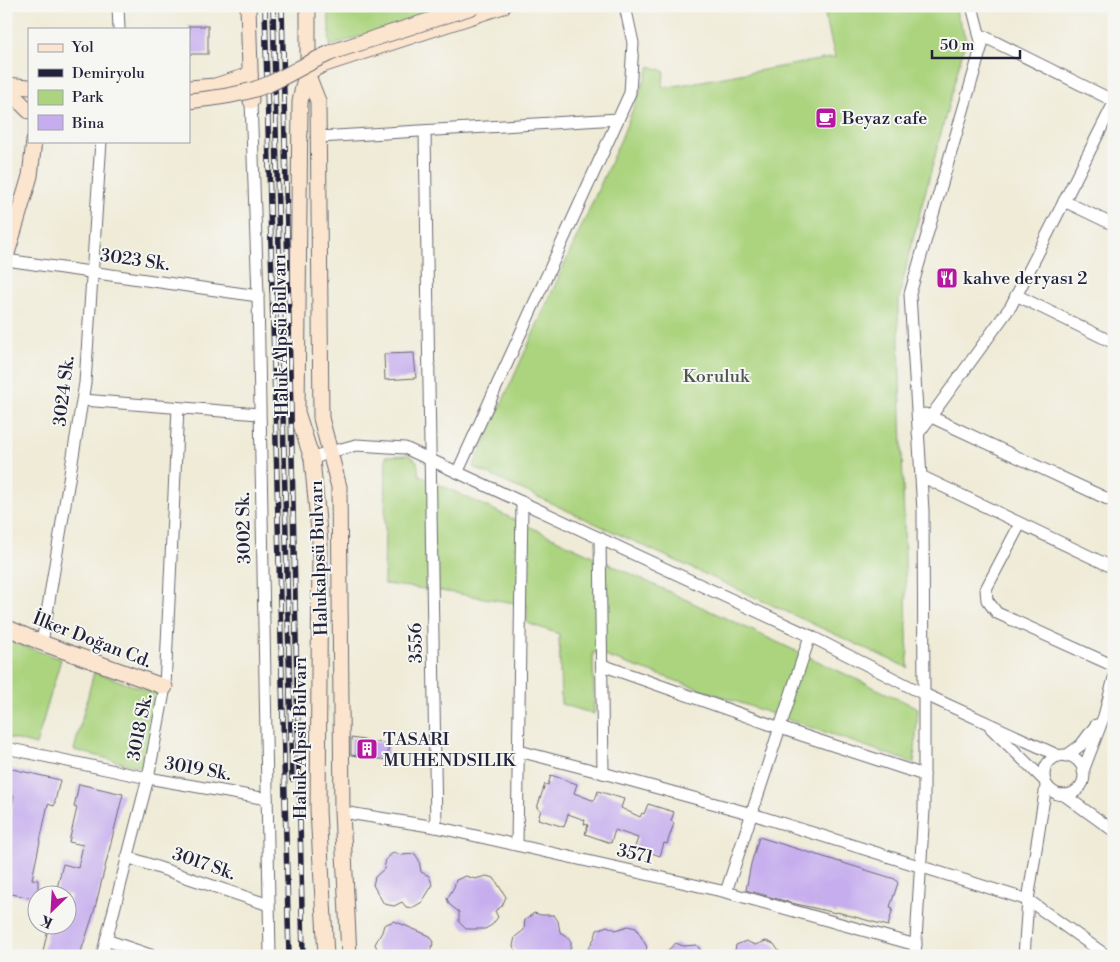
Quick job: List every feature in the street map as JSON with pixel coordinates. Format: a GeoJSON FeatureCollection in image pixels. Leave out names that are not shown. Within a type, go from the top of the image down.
{"type":"FeatureCollection","features":[{"type":"Feature","properties":{"kind":"main road"},"geometry":{"type":"LineString","coordinates":[[248,6],[251,100]]}},
{"type":"Feature","properties":{"kind":"main road"},"geometry":{"type":"LineString","coordinates":[[308,6],[307,73],[322,65],[503,6]]}},
{"type":"Feature","properties":{"kind":"main road"},"geometry":{"type":"LineString","coordinates":[[190,100],[241,93],[268,84],[335,51],[474,6]]}},
{"type":"Feature","properties":{"kind":"main road","name":"Halukalpsü Bulvarı"},"geometry":{"type":"LineString","coordinates":[[307,73],[318,101],[321,418],[338,487],[342,812],[349,956]]}},
{"type":"Feature","properties":{"kind":"main road","name":"Haluk Alpsü Bulvarı"},"geometry":{"type":"LineString","coordinates":[[307,73],[300,102],[297,412],[312,459],[320,542],[318,810],[326,956]]}},
{"type":"Feature","properties":{"kind":"main road"},"geometry":{"type":"LineString","coordinates":[[190,88],[215,86],[250,75]]}},
{"type":"Feature","properties":{"kind":"main road"},"geometry":{"type":"LineString","coordinates":[[6,86],[28,87]]}},
{"type":"Feature","properties":{"kind":"main road"},"geometry":{"type":"LineString","coordinates":[[6,86],[28,110]]}},
{"type":"Feature","properties":{"kind":"main road"},"geometry":{"type":"LineString","coordinates":[[6,258],[30,176],[34,142]]}},
{"type":"Feature","properties":{"kind":"main road","name":"İlker Doğan Cd."},"geometry":{"type":"LineString","coordinates":[[6,627],[42,643],[165,687]]}},
{"type":"Feature","properties":{"kind":"street"},"geometry":{"type":"LineString","coordinates":[[118,6],[119,28]]}},
{"type":"Feature","properties":{"kind":"street"},"geometry":{"type":"LineString","coordinates":[[458,471],[630,93],[633,43],[624,6]]}},
{"type":"Feature","properties":{"kind":"street"},"geometry":{"type":"LineString","coordinates":[[915,950],[921,865],[924,775],[923,511],[910,294],[982,45],[972,6]]}},
{"type":"Feature","properties":{"kind":"street"},"geometry":{"type":"LineString","coordinates":[[918,434],[1011,306],[1114,102],[979,34]]}},
{"type":"Feature","properties":{"kind":"street","name":"3002 Sk."},"geometry":{"type":"LineString","coordinates":[[251,100],[258,296],[270,956]]}},
{"type":"Feature","properties":{"kind":"street"},"geometry":{"type":"LineString","coordinates":[[319,137],[618,119]]}},
{"type":"Feature","properties":{"kind":"street","name":"3556"},"geometry":{"type":"LineString","coordinates":[[424,131],[436,826]]}},
{"type":"Feature","properties":{"kind":"street","name":"3024 Sk."},"geometry":{"type":"LineString","coordinates":[[42,643],[83,400],[93,271],[100,142]]}},
{"type":"Feature","properties":{"kind":"street"},"geometry":{"type":"LineString","coordinates":[[1064,201],[1114,225]]}},
{"type":"Feature","properties":{"kind":"street","name":"3023 Sk."},"geometry":{"type":"LineString","coordinates":[[6,258],[258,296]]}},
{"type":"Feature","properties":{"kind":"street"},"geometry":{"type":"LineString","coordinates":[[1016,295],[1114,343]]}},
{"type":"Feature","properties":{"kind":"street"},"geometry":{"type":"LineString","coordinates":[[83,400],[259,414]]}},
{"type":"Feature","properties":{"kind":"street","name":"3018 Sk."},"geometry":{"type":"LineString","coordinates":[[102,956],[148,778],[165,687],[178,408]]}},
{"type":"Feature","properties":{"kind":"street"},"geometry":{"type":"LineString","coordinates":[[917,411],[932,416],[1114,502]]}},
{"type":"Feature","properties":{"kind":"street"},"geometry":{"type":"LineString","coordinates":[[312,459],[356,445],[404,448],[458,471],[810,636],[924,694],[1062,756],[1077,760],[1083,771]]}},
{"type":"Feature","properties":{"kind":"street"},"geometry":{"type":"LineString","coordinates":[[921,476],[1114,568]]}},
{"type":"Feature","properties":{"kind":"street"},"geometry":{"type":"LineString","coordinates":[[517,845],[522,502]]}},
{"type":"Feature","properties":{"kind":"street"},"geometry":{"type":"LineString","coordinates":[[1020,524],[986,589],[987,600],[998,613],[1114,666]]}},
{"type":"Feature","properties":{"kind":"street"},"geometry":{"type":"LineString","coordinates":[[600,538],[603,773]]}},
{"type":"Feature","properties":{"kind":"street"},"geometry":{"type":"LineString","coordinates":[[726,892],[810,636]]}},
{"type":"Feature","properties":{"kind":"street"},"geometry":{"type":"LineString","coordinates":[[602,665],[780,728],[924,775]]}},
{"type":"Feature","properties":{"kind":"street"},"geometry":{"type":"LineString","coordinates":[[1064,795],[1077,790],[1081,785],[1083,771],[1112,696],[1114,678]]}},
{"type":"Feature","properties":{"kind":"street"},"geometry":{"type":"LineString","coordinates":[[1024,956],[1028,900],[1045,783],[1045,767],[1054,758],[1062,756],[1081,745],[1104,716]]}},
{"type":"Feature","properties":{"kind":"street"},"geometry":{"type":"LineString","coordinates":[[984,721],[1057,794],[1064,795],[1114,831]]}},
{"type":"Feature","properties":{"kind":"street","name":"3019 Sk."},"geometry":{"type":"LineString","coordinates":[[6,748],[148,778],[267,799]]}},
{"type":"Feature","properties":{"kind":"street"},"geometry":{"type":"LineString","coordinates":[[519,752],[752,814],[921,865],[1028,900],[1107,956]]}},
{"type":"Feature","properties":{"kind":"street","name":"3571"},"geometry":{"type":"LineString","coordinates":[[342,812],[436,826],[726,892],[915,950]]}},
{"type":"Feature","properties":{"kind":"street","name":"3017 Sk."},"geometry":{"type":"LineString","coordinates":[[127,857],[269,905]]}},
{"type":"Feature","properties":{"kind":"street"},"geometry":{"type":"LineString","coordinates":[[106,940],[153,956]]}},
{"type":"Feature","properties":{"kind":"green space"},"geometry":{"type":"Polygon","coordinates":[[[328,6],[458,6],[330,46],[328,6]]]}},
{"type":"Feature","properties":{"kind":"green space","name":"Koruluk"},"geometry":{"type":"Polygon","coordinates":[[[823,6],[954,6],[966,39],[909,254],[898,304],[908,668],[473,467],[621,139],[650,66],[664,71],[663,88],[835,57],[823,6]]]}},
{"type":"Feature","properties":{"kind":"green space"},"geometry":{"type":"Polygon","coordinates":[[[409,455],[417,461],[419,475],[918,708],[914,763],[593,652],[594,714],[561,704],[559,634],[527,623],[527,605],[384,584],[386,456],[409,455]]]}},
{"type":"Feature","properties":{"kind":"green space"},"geometry":{"type":"Polygon","coordinates":[[[6,640],[61,659],[36,745],[6,737],[6,640]]]}},
{"type":"Feature","properties":{"kind":"green space"},"geometry":{"type":"Polygon","coordinates":[[[94,672],[161,695],[143,768],[74,750],[94,672]]]}},
{"type":"Feature","properties":{"kind":"building"},"geometry":{"type":"Polygon","coordinates":[[[189,26],[208,26],[208,54],[190,54],[189,26]]]}},
{"type":"Feature","properties":{"kind":"building"},"geometry":{"type":"Polygon","coordinates":[[[414,353],[416,378],[385,380],[384,354],[414,353]]]}},
{"type":"Feature","properties":{"kind":"building","name":"TASARI MUHENDSILIK"},"geometry":{"type":"Polygon","coordinates":[[[351,738],[389,744],[387,760],[351,755],[351,738]]]}},
{"type":"Feature","properties":{"kind":"building"},"geometry":{"type":"Polygon","coordinates":[[[8,768],[60,780],[54,806],[48,804],[32,879],[38,880],[38,884],[28,884],[28,897],[6,893],[6,836],[14,796],[6,794],[8,768]]]}},
{"type":"Feature","properties":{"kind":"building"},"geometry":{"type":"Polygon","coordinates":[[[551,775],[577,784],[574,793],[592,800],[595,800],[598,791],[624,799],[621,808],[640,817],[642,813],[644,814],[648,804],[674,812],[671,821],[674,823],[667,844],[664,843],[660,856],[635,847],[638,838],[615,830],[611,843],[585,834],[588,825],[584,824],[585,820],[568,814],[564,827],[538,819],[541,810],[537,808],[545,784],[548,785],[551,775]]]}},
{"type":"Feature","properties":{"kind":"building"},"geometry":{"type":"Polygon","coordinates":[[[79,784],[123,794],[94,912],[80,955],[72,953],[71,956],[42,956],[47,934],[78,934],[78,884],[58,884],[63,864],[78,868],[83,845],[69,842],[77,808],[74,807],[79,784]]]}},
{"type":"Feature","properties":{"kind":"building"},"geometry":{"type":"Polygon","coordinates":[[[759,837],[895,879],[898,883],[890,907],[893,908],[888,926],[746,890],[759,837]]]}},
{"type":"Feature","properties":{"kind":"building"},"geometry":{"type":"Polygon","coordinates":[[[394,852],[401,855],[415,854],[419,860],[421,872],[429,876],[431,881],[432,886],[422,902],[412,908],[406,907],[402,902],[394,906],[384,904],[373,885],[375,877],[384,869],[386,859],[394,852]]]}},
{"type":"Feature","properties":{"kind":"building"},"geometry":{"type":"Polygon","coordinates":[[[466,876],[475,879],[486,876],[494,878],[506,897],[502,906],[495,911],[498,917],[492,925],[485,929],[466,929],[459,922],[459,912],[450,905],[447,899],[456,880],[466,876]]]}},
{"type":"Feature","properties":{"kind":"building"},"geometry":{"type":"Polygon","coordinates":[[[534,913],[554,915],[558,921],[560,932],[568,937],[571,942],[571,947],[566,956],[518,956],[513,946],[515,937],[524,930],[525,920],[534,913]]]}},
{"type":"Feature","properties":{"kind":"building"},"geometry":{"type":"Polygon","coordinates":[[[394,921],[430,936],[434,942],[430,951],[424,956],[385,956],[378,951],[375,944],[384,925],[394,921]]]}},
{"type":"Feature","properties":{"kind":"building"},"geometry":{"type":"Polygon","coordinates":[[[607,926],[616,930],[628,926],[636,928],[647,947],[644,956],[592,956],[588,949],[597,930],[607,926]]]}},
{"type":"Feature","properties":{"kind":"building"},"geometry":{"type":"Polygon","coordinates":[[[746,941],[755,945],[766,941],[774,944],[782,956],[734,956],[736,945],[746,941]]]}},
{"type":"Feature","properties":{"kind":"building"},"geometry":{"type":"Polygon","coordinates":[[[676,943],[683,946],[697,945],[704,956],[661,956],[676,943]]]}},
{"type":"Feature","properties":{"kind":"railway"},"geometry":{"type":"LineString","coordinates":[[265,6],[289,956]]}},
{"type":"Feature","properties":{"kind":"railway"},"geometry":{"type":"LineString","coordinates":[[273,6],[292,779]]}},
{"type":"Feature","properties":{"kind":"railway"},"geometry":{"type":"LineString","coordinates":[[282,6],[303,956]]}},
{"type":"Feature","properties":{"kind":"place","name":"Beyaz cafe"},"geometry":{"type":"Point","coordinates":[826,118]}},
{"type":"Feature","properties":{"kind":"place","name":"kahve deryası 2"},"geometry":{"type":"Point","coordinates":[947,278]}},
{"type":"Feature","properties":{"kind":"place","name":"TASARI MUHENDSILIK"},"geometry":{"type":"Point","coordinates":[367,749]}}]}
